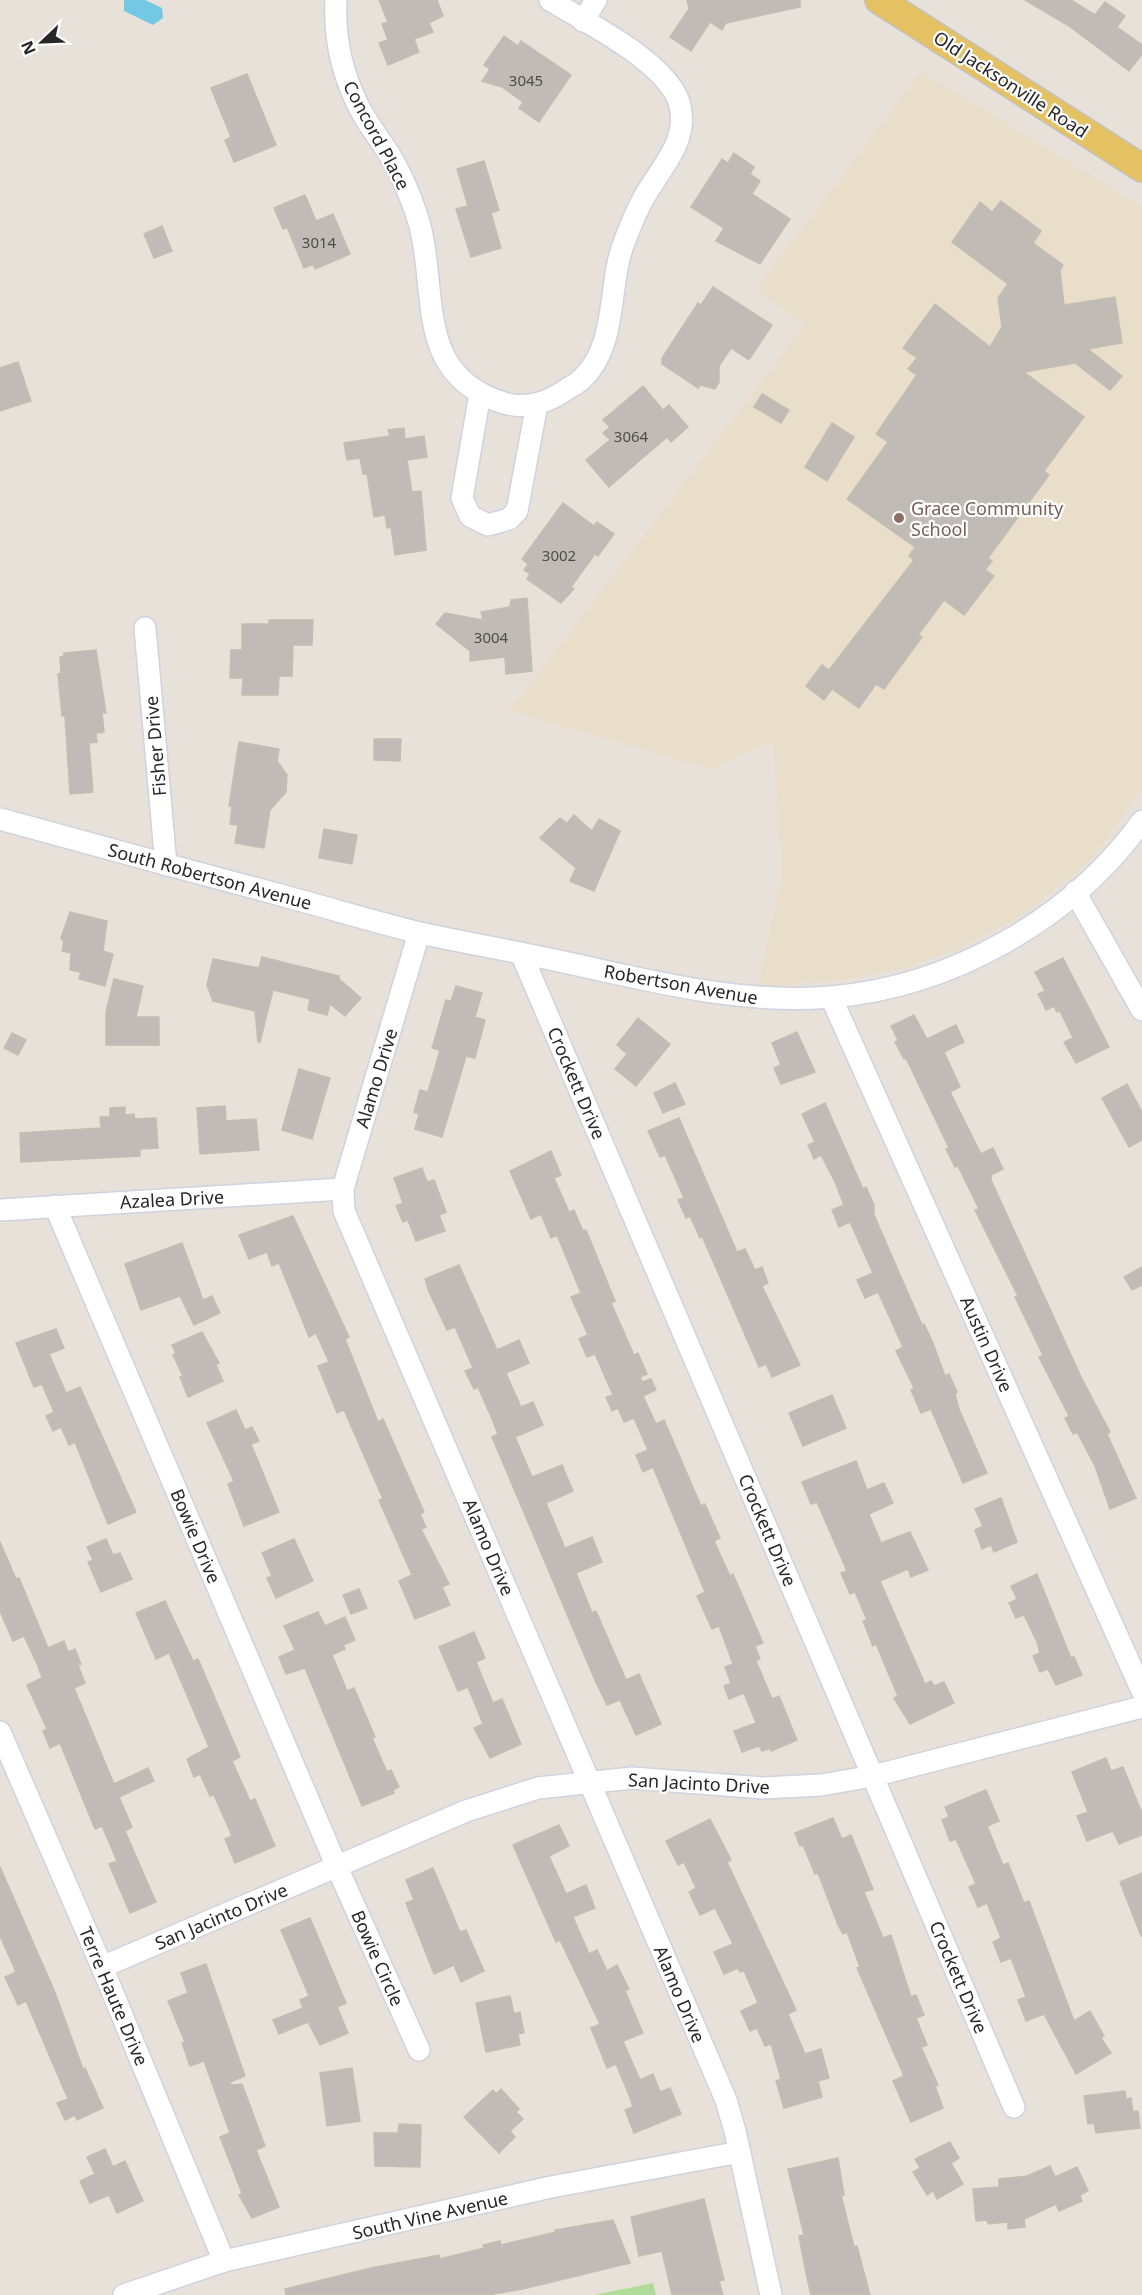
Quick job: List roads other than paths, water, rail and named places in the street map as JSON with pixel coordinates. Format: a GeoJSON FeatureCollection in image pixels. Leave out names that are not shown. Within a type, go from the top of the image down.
{"type":"FeatureCollection","features":[{"type":"Feature","properties":{"kind":"main road","name":"Old Jacksonville Road"},"geometry":{"type":"LineString","coordinates":[[879,0],[1142,168]]}},
{"type":"Feature","properties":{"kind":"street","name":"Concord Place"},"geometry":{"type":"LineString","coordinates":[[336,0],[335,25],[342,66],[357,105],[397,167],[416,211],[426,255],[436,343],[451,369],[480,394],[506,404],[537,404],[554,398],[583,378],[603,348],[619,253],[635,213],[669,162],[680,135],[682,118],[679,102],[663,74],[550,0]]}},
{"type":"Feature","properties":{"kind":"street"},"geometry":{"type":"LineString","coordinates":[[583,21],[596,0]]}},
{"type":"Feature","properties":{"kind":"street"},"geometry":{"type":"LineString","coordinates":[[480,394],[462,498],[470,516],[488,525],[509,519],[517,511],[537,404]]}},
{"type":"Feature","properties":{"kind":"street","name":"Fisher Drive"},"geometry":{"type":"LineString","coordinates":[[145,628],[166,864]]}},
{"type":"Feature","properties":{"kind":"street","name":"South Robertson Avenue"},"geometry":{"type":"LineString","coordinates":[[0,819],[419,933]]}},
{"type":"Feature","properties":{"kind":"street","name":"Robertson Avenue"},"geometry":{"type":"LineString","coordinates":[[419,933],[734,996],[772,999],[831,997],[898,985],[958,965],[1023,930],[1075,892],[1118,852],[1142,821]]}},
{"type":"Feature","properties":{"kind":"street"},"geometry":{"type":"LineString","coordinates":[[1075,892],[1142,1010]]}},
{"type":"Feature","properties":{"kind":"street","name":"Alamo Drive"},"geometry":{"type":"LineString","coordinates":[[419,933],[344,1189],[344,1211],[726,2100],[740,2152],[771,2295]]}},
{"type":"Feature","properties":{"kind":"street","name":"Crockett Drive"},"geometry":{"type":"LineString","coordinates":[[521,953],[1014,2107]]}},
{"type":"Feature","properties":{"kind":"street","name":"Austin Drive"},"geometry":{"type":"LineString","coordinates":[[831,997],[1142,1691]]}},
{"type":"Feature","properties":{"kind":"street","name":"Azalea Drive"},"geometry":{"type":"LineString","coordinates":[[0,1210],[344,1189]]}},
{"type":"Feature","properties":{"kind":"street","name":"Bowie Drive"},"geometry":{"type":"LineString","coordinates":[[55,1206],[338,1867]]}},
{"type":"Feature","properties":{"kind":"street","name":"San Jacinto Drive"},"geometry":{"type":"LineString","coordinates":[[102,1967],[487,1803],[538,1788],[590,1780],[652,1778],[781,1787],[821,1785],[873,1776],[1142,1707]]}},
{"type":"Feature","properties":{"kind":"street","name":"Terre Haute Drive"},"geometry":{"type":"LineString","coordinates":[[0,1732],[102,1967],[224,2261]]}},
{"type":"Feature","properties":{"kind":"street","name":"Bowie Circle"},"geometry":{"type":"LineString","coordinates":[[338,1867],[419,2050]]}},
{"type":"Feature","properties":{"kind":"street","name":"South Vine Avenue"},"geometry":{"type":"LineString","coordinates":[[124,2295],[224,2261],[551,2187],[740,2152]]}},
{"type":"Feature","properties":{"kind":"water"},"geometry":{"type":"Polygon","coordinates":[[[124,0],[145,0],[162,8],[163,18],[153,25],[124,11],[124,0]]]}},
{"type":"Feature","properties":{"kind":"place","name":"Grace Community School"},"geometry":{"type":"Point","coordinates":[899,518]}}]}
